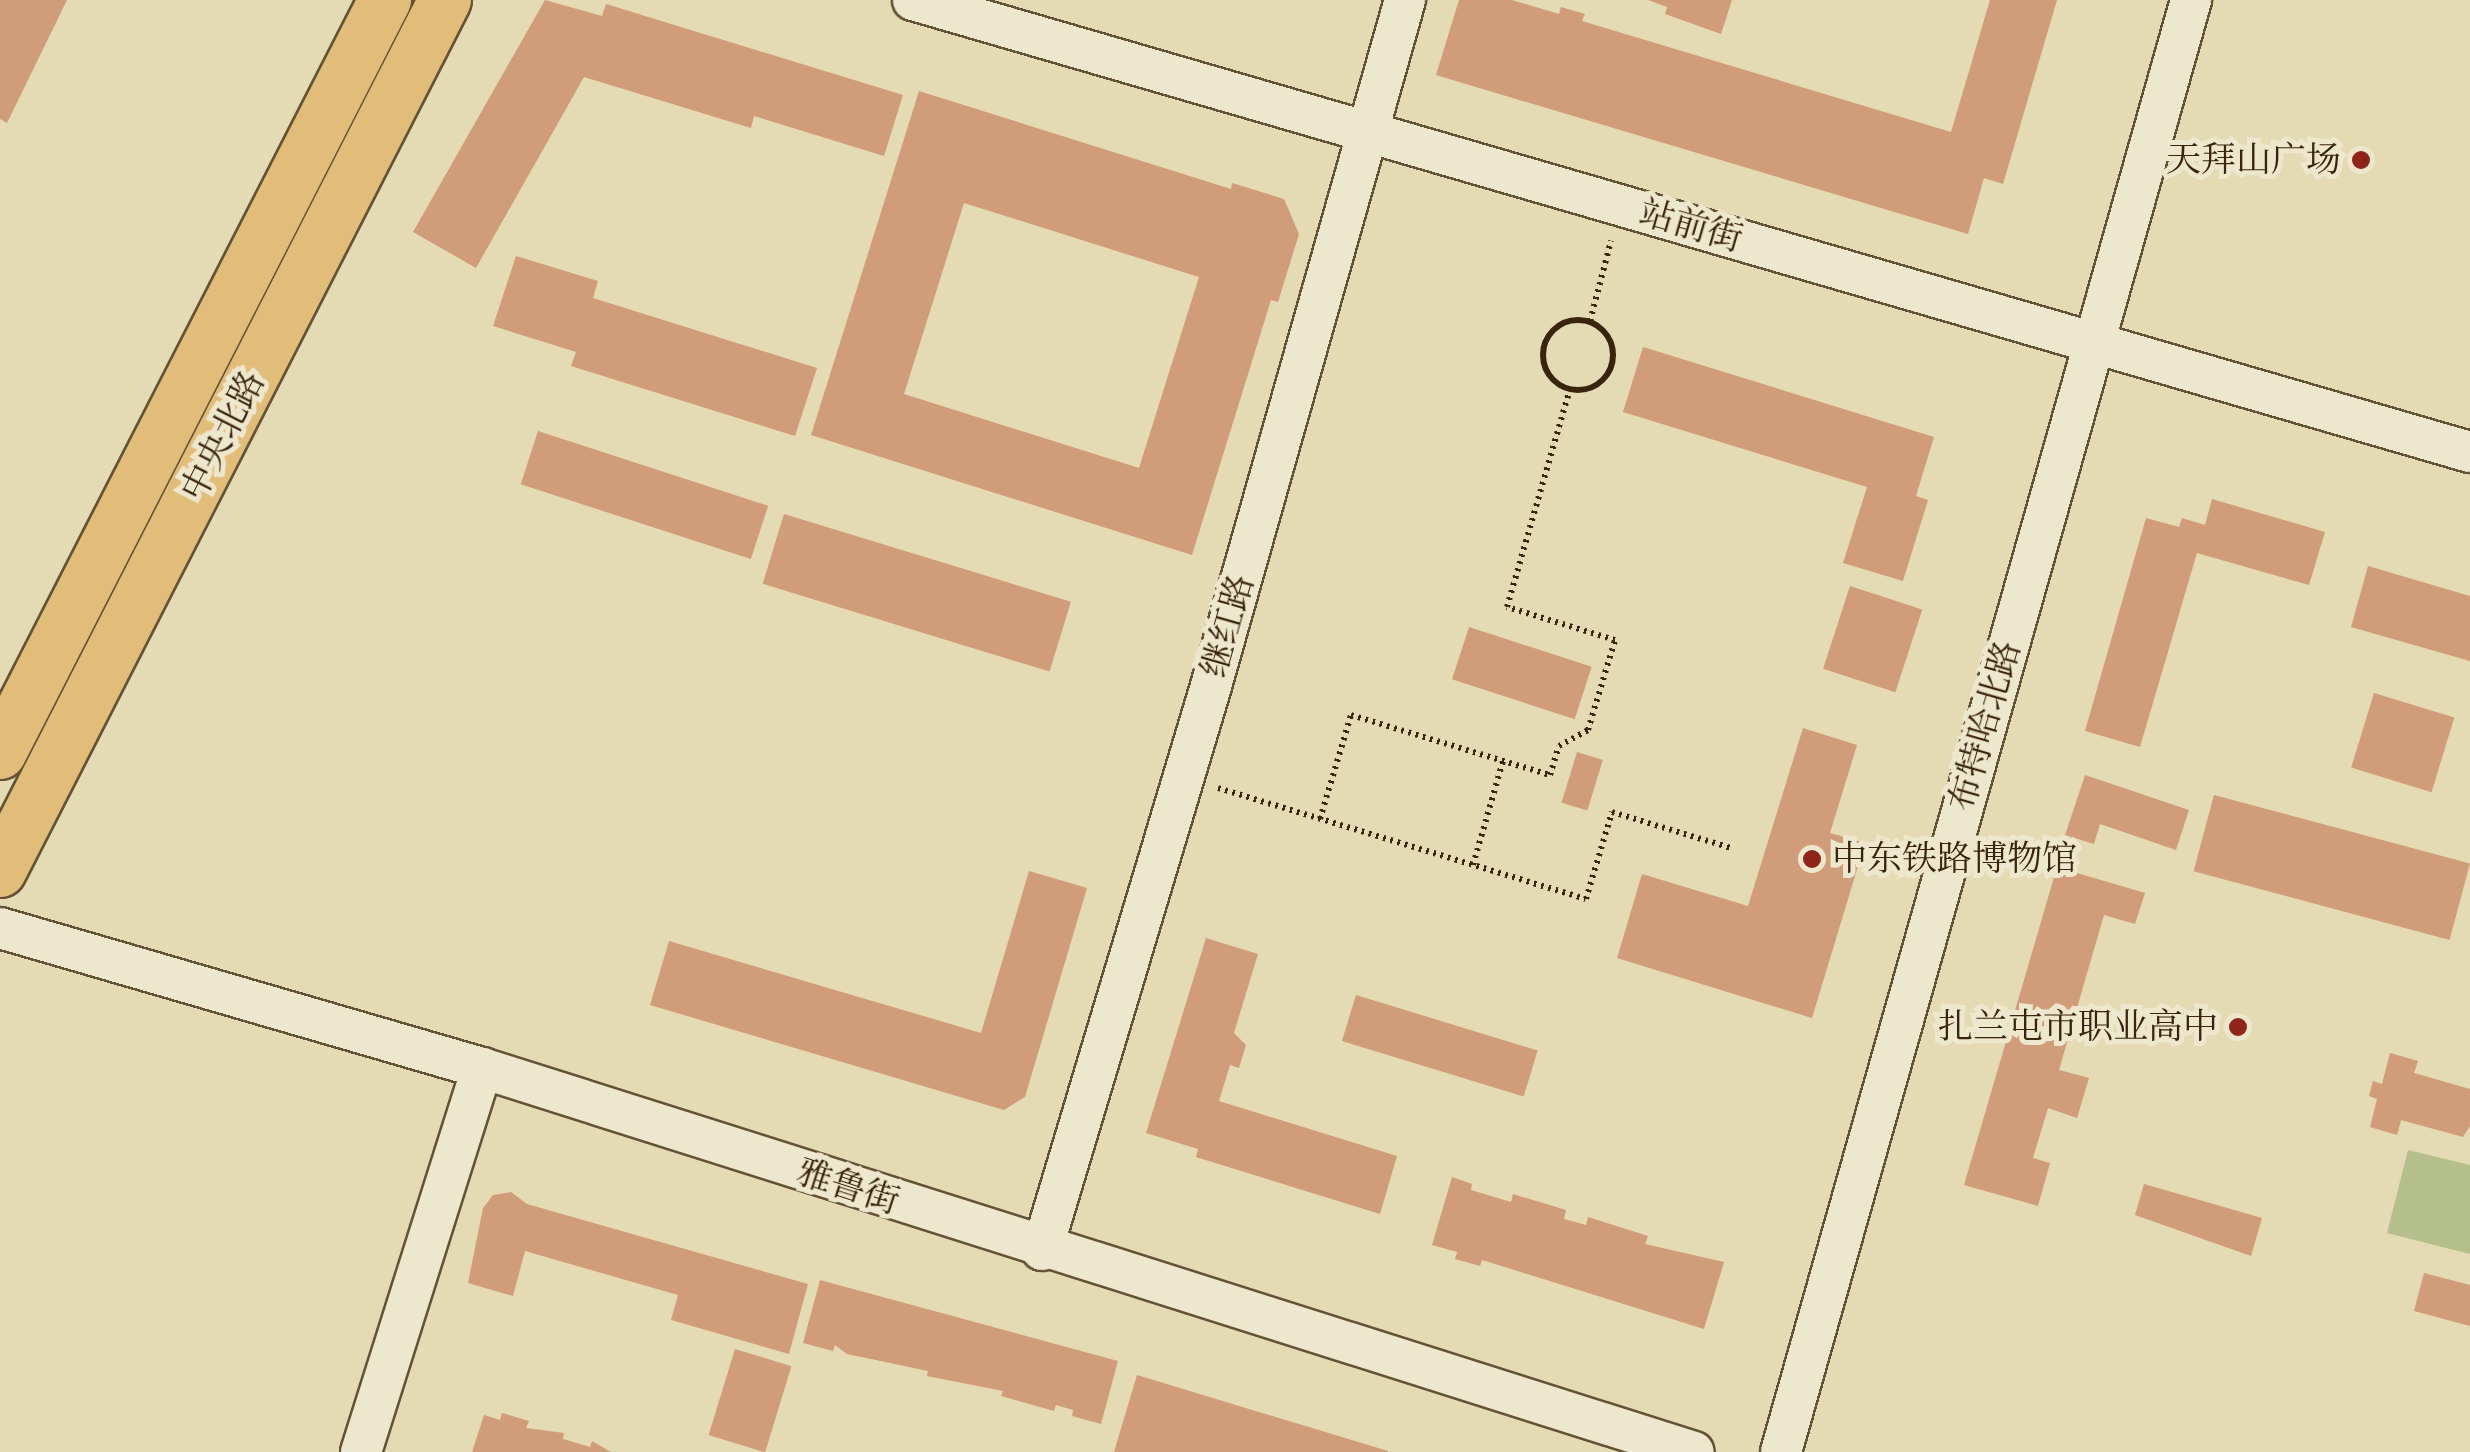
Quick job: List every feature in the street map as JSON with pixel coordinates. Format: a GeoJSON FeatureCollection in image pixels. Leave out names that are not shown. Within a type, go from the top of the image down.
{"type":"FeatureCollection","features":[{"type":"Feature","properties":{"kind":"main road","name":"中央北路"},"geometry":{"type":"LineString","coordinates":[[0,754],[385,0]]}},
{"type":"Feature","properties":{"kind":"main road","name":"中央北路"},"geometry":{"type":"LineString","coordinates":[[0,871],[445,0]]}},
{"type":"Feature","properties":{"kind":"street","name":"站前街"},"geometry":{"type":"LineString","coordinates":[[913,0],[2470,452]]}},
{"type":"Feature","properties":{"kind":"street","name":"继红路"},"geometry":{"type":"LineString","coordinates":[[1042,1250],[1183,778],[1405,0]]}},
{"type":"Feature","properties":{"kind":"street","name":"布特哈北路"},"geometry":{"type":"LineString","coordinates":[[1781,1452],[2191,0]]}},
{"type":"Feature","properties":{"kind":"street","name":"雅鲁街"},"geometry":{"type":"LineString","coordinates":[[0,928],[482,1068],[1042,1250],[1694,1452]]}},
{"type":"Feature","properties":{"kind":"street"},"geometry":{"type":"LineString","coordinates":[[361,1452],[482,1068]]}},
{"type":"Feature","properties":{"kind":"path"},"geometry":{"type":"LineString","coordinates":[[1590,321],[1620,206]]}},
{"type":"Feature","properties":{"kind":"path"},"geometry":{"type":"LineString","coordinates":[[1566,321],[1590,321],[1609,339],[1612,364],[1596,385],[1570,389],[1545,366],[1545,343],[1566,321]]}},
{"type":"Feature","properties":{"kind":"path"},"geometry":{"type":"LineString","coordinates":[[1320,818],[1351,715],[1550,775],[1559,746],[1588,730],[1615,640],[1507,607],[1570,389]]}},
{"type":"Feature","properties":{"kind":"path"},"geometry":{"type":"LineString","coordinates":[[1473,864],[1503,761]]}},
{"type":"Feature","properties":{"kind":"path"},"geometry":{"type":"LineString","coordinates":[[1183,778],[1586,899],[1612,812],[1732,848]]}},
{"type":"Feature","properties":{"kind":"green space"},"geometry":{"type":"Polygon","coordinates":[[[2408,1150],[2470,1165],[2470,1254],[2387,1233],[2408,1150]]]}},
{"type":"Feature","properties":{"kind":"building"},"geometry":{"type":"Polygon","coordinates":[[[0,0],[67,0],[7,123],[0,119],[0,0]]]}},
{"type":"Feature","properties":{"kind":"building"},"geometry":{"type":"Polygon","coordinates":[[[545,0],[602,16],[606,4],[903,95],[884,156],[754,116],[751,128],[584,77],[476,268],[413,232],[545,0]]]}},
{"type":"Feature","properties":{"kind":"building"},"geometry":{"type":"Polygon","coordinates":[[[1459,0],[1512,0],[1559,14],[1561,7],[1585,14],[1582,21],[1951,132],[1990,0],[2057,0],[2003,184],[1984,178],[1968,234],[1436,75],[1459,0]]]}},
{"type":"Feature","properties":{"kind":"building"},"geometry":{"type":"Polygon","coordinates":[[[1648,0],[1732,0],[1721,34],[1665,14],[1667,7],[1648,0]]]}},
{"type":"Feature","properties":{"kind":"building"},"geometry":{"type":"Polygon","coordinates":[[[919,91],[1231,189],[1232,183],[1284,199],[1299,234],[1278,302],[1271,300],[1192,555],[811,435],[919,91]],[[964,203],[904,394],[1139,468],[1199,277],[964,203]]]}},
{"type":"Feature","properties":{"kind":"building"},"geometry":{"type":"Polygon","coordinates":[[[516,256],[598,281],[593,298],[817,368],[795,436],[571,366],[576,352],[493,326],[516,256]]]}},
{"type":"Feature","properties":{"kind":"building"},"geometry":{"type":"Polygon","coordinates":[[[1643,347],[1934,437],[1916,496],[1928,500],[1903,581],[1843,563],[1867,487],[1623,412],[1643,347]]]}},
{"type":"Feature","properties":{"kind":"building"},"geometry":{"type":"Polygon","coordinates":[[[538,431],[768,506],[751,559],[521,484],[538,431]]]}},
{"type":"Feature","properties":{"kind":"building"},"geometry":{"type":"Polygon","coordinates":[[[2212,499],[2325,532],[2309,585],[2197,553],[2140,747],[2085,731],[2146,518],[2179,527],[2182,518],[2205,525],[2212,499]]]}},
{"type":"Feature","properties":{"kind":"building"},"geometry":{"type":"Polygon","coordinates":[[[784,514],[1071,602],[1050,672],[763,584],[784,514]]]}},
{"type":"Feature","properties":{"kind":"building"},"geometry":{"type":"Polygon","coordinates":[[[2368,566],[2470,596],[2470,661],[2351,627],[2368,566]]]}},
{"type":"Feature","properties":{"kind":"building"},"geometry":{"type":"Polygon","coordinates":[[[1850,586],[1922,609],[1895,692],[1823,669],[1850,586]]]}},
{"type":"Feature","properties":{"kind":"building"},"geometry":{"type":"Polygon","coordinates":[[[1469,627],[1592,667],[1575,719],[1452,679],[1469,627]]]}},
{"type":"Feature","properties":{"kind":"building"},"geometry":{"type":"Polygon","coordinates":[[[2374,693],[2454,718],[2432,792],[2351,768],[2374,693]]]}},
{"type":"Feature","properties":{"kind":"building","name":"中东铁路博物馆"},"geometry":{"type":"Polygon","coordinates":[[[1803,728],[1857,745],[1830,833],[1865,843],[1812,1018],[1617,958],[1642,874],[1748,906],[1803,728]]]}},
{"type":"Feature","properties":{"kind":"building"},"geometry":{"type":"Polygon","coordinates":[[[1577,752],[1603,760],[1587,811],[1562,803],[1577,752]]]}},
{"type":"Feature","properties":{"kind":"building"},"geometry":{"type":"Polygon","coordinates":[[[2085,775],[2189,810],[2176,850],[2100,824],[2094,844],[2065,835],[2085,775]]]}},
{"type":"Feature","properties":{"kind":"building"},"geometry":{"type":"Polygon","coordinates":[[[2214,795],[2470,864],[2450,940],[2194,871],[2214,795]]]}},
{"type":"Feature","properties":{"kind":"building"},"geometry":{"type":"Polygon","coordinates":[[[2057,867],[2145,893],[2135,924],[2104,915],[2059,1070],[2089,1078],[2077,1118],[2048,1108],[2033,1158],[2050,1163],[2038,1206],[1964,1185],[2057,867]]]}},
{"type":"Feature","properties":{"kind":"building"},"geometry":{"type":"Polygon","coordinates":[[[1029,871],[1087,888],[1025,1097],[1004,1110],[650,1005],[669,941],[981,1033],[1029,871]]]}},
{"type":"Feature","properties":{"kind":"building"},"geometry":{"type":"Polygon","coordinates":[[[1206,938],[1258,954],[1234,1033],[1246,1045],[1239,1068],[1230,1065],[1219,1101],[1397,1156],[1380,1214],[1196,1157],[1198,1149],[1146,1133],[1206,938]]]}},
{"type":"Feature","properties":{"kind":"building"},"geometry":{"type":"Polygon","coordinates":[[[1356,995],[1538,1051],[1524,1096],[1342,1041],[1356,995]]]}},
{"type":"Feature","properties":{"kind":"building"},"geometry":{"type":"Polygon","coordinates":[[[2390,1053],[2418,1061],[2414,1073],[2470,1089],[2470,1126],[2463,1137],[2401,1120],[2397,1135],[2370,1127],[2377,1099],[2369,1096],[2373,1081],[2382,1084],[2390,1053]]]}},
{"type":"Feature","properties":{"kind":"building"},"geometry":{"type":"Polygon","coordinates":[[[1452,1177],[1472,1184],[1471,1190],[1511,1202],[1513,1194],[1566,1210],[1564,1219],[1586,1225],[1588,1217],[1648,1236],[1645,1244],[1724,1262],[1704,1329],[1482,1260],[1480,1266],[1455,1259],[1457,1252],[1432,1245],[1452,1177]]]}},
{"type":"Feature","properties":{"kind":"building"},"geometry":{"type":"Polygon","coordinates":[[[2144,1184],[2262,1218],[2251,1256],[2135,1215],[2144,1184]]]}},
{"type":"Feature","properties":{"kind":"building"},"geometry":{"type":"Polygon","coordinates":[[[511,1192],[527,1204],[808,1284],[789,1354],[671,1320],[678,1295],[525,1251],[513,1296],[468,1283],[483,1208],[493,1195],[511,1192]]]}},
{"type":"Feature","properties":{"kind":"building"},"geometry":{"type":"Polygon","coordinates":[[[2424,1273],[2470,1285],[2470,1326],[2414,1311],[2424,1273]]]}},
{"type":"Feature","properties":{"kind":"building"},"geometry":{"type":"Polygon","coordinates":[[[820,1280],[1118,1361],[1101,1424],[1072,1416],[1073,1410],[1056,1405],[1054,1411],[1001,1396],[1003,1391],[847,1354],[835,1345],[833,1351],[803,1343],[820,1280]]]}},
{"type":"Feature","properties":{"kind":"building"},"geometry":{"type":"Polygon","coordinates":[[[735,1349],[791,1366],[765,1452],[709,1435],[735,1349]]]}},
{"type":"Feature","properties":{"kind":"building"},"geometry":{"type":"Polygon","coordinates":[[[1137,1375],[1388,1451],[1388,1452],[1114,1452],[1137,1375]]]}},
{"type":"Feature","properties":{"kind":"building"},"geometry":{"type":"Polygon","coordinates":[[[502,1413],[529,1421],[526,1428],[564,1433],[563,1439],[590,1447],[592,1441],[611,1452],[472,1452],[484,1415],[500,1420],[502,1413]]]}},
{"type":"Feature","properties":{"kind":"place","name":"天拜山广场"},"geometry":{"type":"Point","coordinates":[2361,160]}},
{"type":"Feature","properties":{"kind":"place","name":"中东铁路博物馆"},"geometry":{"type":"Point","coordinates":[1812,859]}},
{"type":"Feature","properties":{"kind":"place","name":"扎兰屯市职业高中"},"geometry":{"type":"Point","coordinates":[2238,1027]}}]}
